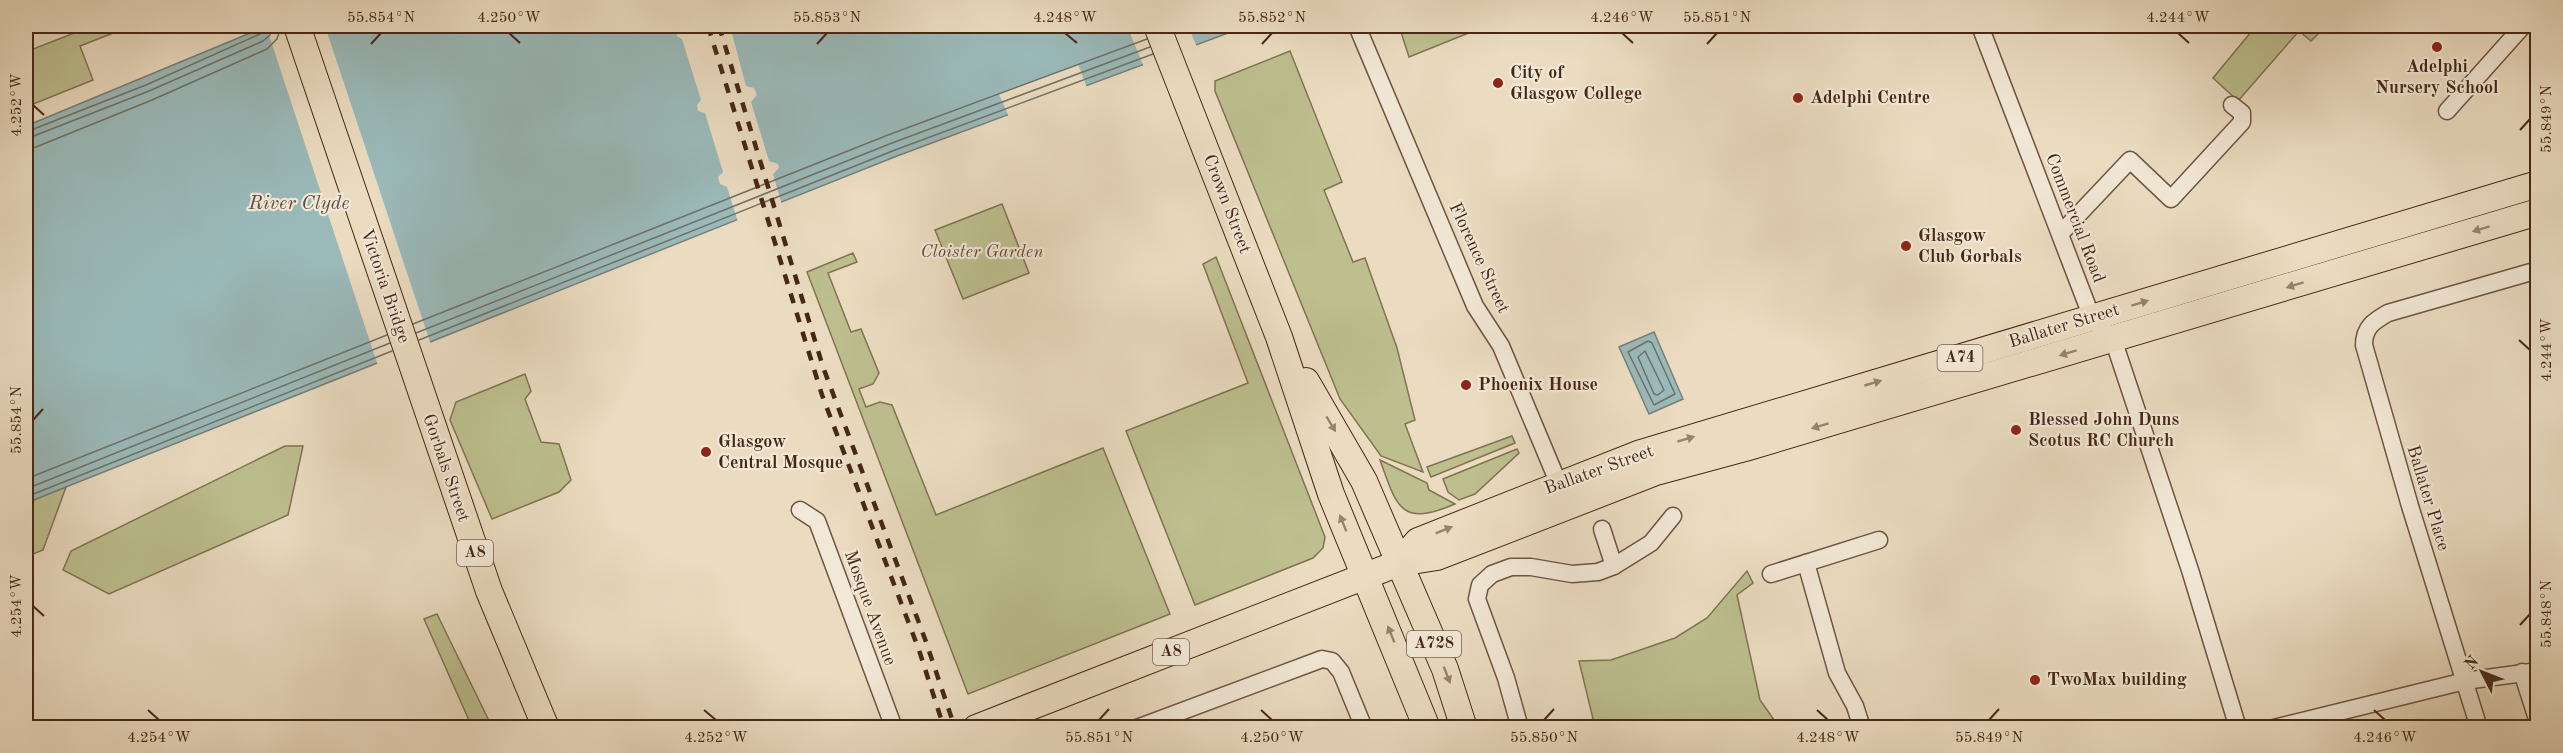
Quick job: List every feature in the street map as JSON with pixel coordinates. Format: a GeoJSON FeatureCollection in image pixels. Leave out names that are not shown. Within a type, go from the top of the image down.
{"type":"FeatureCollection","features":[{"type":"Feature","properties":{"kind":"main road","name":"Victoria Bridge"},"geometry":{"type":"LineString","coordinates":[[297,26],[415,375]]}},
{"type":"Feature","properties":{"kind":"main road","name":"Crown Street"},"geometry":{"type":"LineString","coordinates":[[1157,26],[1280,337],[1331,494],[1365,577]]}},
{"type":"Feature","properties":{"kind":"main road","name":"Ballater Street"},"geometry":{"type":"LineString","coordinates":[[976,728],[1008,722],[1399,563],[1437,557],[1563,495],[1638,454],[2538,184]]}},
{"type":"Feature","properties":{"kind":"main road","name":"Ballater Street"},"geometry":{"type":"LineString","coordinates":[[1563,495],[1656,472],[2538,212]]}},
{"type":"Feature","properties":{"kind":"main road","name":"Crown Street"},"geometry":{"type":"LineString","coordinates":[[1280,337],[1364,481],[1399,563]]}},
{"type":"Feature","properties":{"kind":"main road","name":"Gorbals Street"},"geometry":{"type":"LineString","coordinates":[[415,375],[489,591],[546,728]]}},
{"type":"Feature","properties":{"kind":"main road","name":"A728"},"geometry":{"type":"LineString","coordinates":[[1399,563],[1445,669],[1464,728]]}},
{"type":"Feature","properties":{"kind":"main road","name":"A728"},"geometry":{"type":"LineString","coordinates":[[1365,577],[1427,728]]}},
{"type":"Feature","properties":{"kind":"street","name":"Florence Street"},"geometry":{"type":"LineString","coordinates":[[1357,26],[1475,306],[1501,346],[1563,495]]}},
{"type":"Feature","properties":{"kind":"street","name":"Commercial Road"},"geometry":{"type":"LineString","coordinates":[[1980,26],[2092,318],[2113,339],[2190,570],[2238,728]]}},
{"type":"Feature","properties":{"kind":"street"},"geometry":{"type":"LineString","coordinates":[[2446,111],[2523,26]]}},
{"type":"Feature","properties":{"kind":"street"},"geometry":{"type":"LineString","coordinates":[[2061,233],[2130,160],[2171,199],[2242,122],[2242,113],[2232,105]]}},
{"type":"Feature","properties":{"kind":"street","name":"Ballater Place"},"geometry":{"type":"LineString","coordinates":[[2479,728],[2364,345],[2369,326],[2388,313],[2538,270]]}},
{"type":"Feature","properties":{"kind":"street","name":"Mosque Avenue"},"geometry":{"type":"LineString","coordinates":[[800,510],[817,521],[894,728]]}},
{"type":"Feature","properties":{"kind":"street"},"geometry":{"type":"LineString","coordinates":[[1520,728],[1506,678],[1477,600],[1480,585],[1492,574],[1511,567],[1531,567],[1572,574],[1614,566],[1652,543],[1673,516]]}},
{"type":"Feature","properties":{"kind":"street"},"geometry":{"type":"LineString","coordinates":[[1602,529],[1614,566]]}},
{"type":"Feature","properties":{"kind":"street"},"geometry":{"type":"LineString","coordinates":[[1771,574],[1879,540]]}},
{"type":"Feature","properties":{"kind":"street"},"geometry":{"type":"LineString","coordinates":[[1806,563],[1838,673],[1855,706],[1862,728]]}},
{"type":"Feature","properties":{"kind":"street"},"geometry":{"type":"LineString","coordinates":[[1137,728],[1322,659],[1332,660],[1341,672],[1363,724]]}},
{"type":"Feature","properties":{"kind":"street"},"geometry":{"type":"LineString","coordinates":[[2274,728],[2312,723],[2465,681],[2530,672],[2538,722]]}},
{"type":"Feature","properties":{"kind":"green space"},"geometry":{"type":"Polygon","coordinates":[[[92,26],[131,26],[80,46],[93,80],[26,107],[26,56],[28,51],[92,26]]]}},
{"type":"Feature","properties":{"kind":"green space"},"geometry":{"type":"Polygon","coordinates":[[[1399,26],[1486,26],[1409,57],[1399,26]]]}},
{"type":"Feature","properties":{"kind":"green space"},"geometry":{"type":"Polygon","coordinates":[[[2256,26],[2326,26],[2311,41],[2299,31],[2238,101],[2213,78],[2256,26]]]}},
{"type":"Feature","properties":{"kind":"green space"},"geometry":{"type":"Polygon","coordinates":[[[1290,51],[1342,182],[1324,190],[1353,262],[1365,258],[1397,348],[1415,420],[1405,424],[1423,472],[1381,456],[1340,399],[1215,91],[1215,81],[1290,51]]]}},
{"type":"Feature","properties":{"kind":"green space","name":"Cloister Garden"},"geometry":{"type":"Polygon","coordinates":[[[1002,204],[1029,273],[963,299],[935,230],[1002,204]]]}},
{"type":"Feature","properties":{"kind":"green space"},"geometry":{"type":"Polygon","coordinates":[[[853,253],[857,262],[828,273],[851,332],[861,329],[879,373],[873,384],[859,389],[866,407],[880,402],[892,405],[936,515],[1103,448],[1170,614],[968,694],[807,272],[853,253]]]}},
{"type":"Feature","properties":{"kind":"green space"},"geometry":{"type":"Polygon","coordinates":[[[1216,257],[1325,537],[1323,548],[1313,558],[1195,605],[1126,431],[1248,383],[1203,264],[1216,257]]]}},
{"type":"Feature","properties":{"kind":"green space"},"geometry":{"type":"Polygon","coordinates":[[[525,374],[531,391],[525,399],[541,442],[559,444],[571,480],[559,492],[492,519],[450,420],[456,402],[525,374]]]}},
{"type":"Feature","properties":{"kind":"green space"},"geometry":{"type":"Polygon","coordinates":[[[1512,436],[1515,443],[1431,477],[1427,467],[1512,436]]]}},
{"type":"Feature","properties":{"kind":"green space"},"geometry":{"type":"Polygon","coordinates":[[[285,446],[303,446],[288,515],[109,594],[63,570],[71,551],[285,446]]]}},
{"type":"Feature","properties":{"kind":"green space"},"geometry":{"type":"Polygon","coordinates":[[[1517,449],[1519,453],[1475,494],[1459,500],[1448,492],[1443,479],[1517,449]]]}},
{"type":"Feature","properties":{"kind":"green space"},"geometry":{"type":"Polygon","coordinates":[[[1380,460],[1427,483],[1429,490],[1455,504],[1423,514],[1412,513],[1404,509],[1391,490],[1380,460]]]}},
{"type":"Feature","properties":{"kind":"green space"},"geometry":{"type":"Polygon","coordinates":[[[66,487],[43,550],[26,557],[26,503],[66,487]]]}},
{"type":"Feature","properties":{"kind":"green space"},"geometry":{"type":"Polygon","coordinates":[[[1747,571],[1753,583],[1737,595],[1760,700],[1779,727],[1595,727],[1579,661],[1611,660],[1675,638],[1707,618],[1747,571]]]}},
{"type":"Feature","properties":{"kind":"green space"},"geometry":{"type":"Polygon","coordinates":[[[437,614],[492,727],[472,727],[424,619],[437,614]]]}},
{"type":"Feature","properties":{"kind":"water","name":"River Clyde"},"geometry":{"type":"Polygon","coordinates":[[[267,26],[1247,26],[897,156],[26,503],[26,126],[267,26]]]}},
{"type":"Feature","properties":{"kind":"water"},"geometry":{"type":"Polygon","coordinates":[[[1654,332],[1683,399],[1649,414],[1619,347],[1654,332]]]}},
{"type":"Feature","properties":{"kind":"pier"},"geometry":{"type":"Polygon","coordinates":[[[266,26],[325,26],[431,345],[378,366],[266,26]]]}},
{"type":"Feature","properties":{"kind":"pier"},"geometry":{"type":"Polygon","coordinates":[[[678,26],[730,26],[746,86],[754,88],[757,95],[751,102],[769,161],[778,164],[779,168],[773,174],[782,205],[738,222],[727,187],[720,184],[718,177],[723,172],[705,113],[698,111],[697,105],[701,100],[682,39],[677,36],[678,26]]]}},
{"type":"Feature","properties":{"kind":"pier"},"geometry":{"type":"Polygon","coordinates":[[[1127,26],[1188,26],[1197,47],[1144,67],[1127,26]]]}},
{"type":"Feature","properties":{"kind":"pier"},"geometry":{"type":"Polygon","coordinates":[[[1078,64],[1087,88],[1009,117],[999,94],[1078,64]]]}},
{"type":"Feature","properties":{"kind":"railway"},"geometry":{"type":"LineString","coordinates":[[708,26],[822,395],[919,650],[944,728]]}},
{"type":"Feature","properties":{"kind":"railway"},"geometry":{"type":"LineString","coordinates":[[719,26],[823,367],[925,639],[955,728]]}},
{"type":"Feature","properties":{"kind":"place","name":"Adelphi Nursery School"},"geometry":{"type":"Point","coordinates":[2437,47]}},
{"type":"Feature","properties":{"kind":"place","name":"City of Glasgow College"},"geometry":{"type":"Point","coordinates":[1498,83]}},
{"type":"Feature","properties":{"kind":"place","name":"Adelphi Centre"},"geometry":{"type":"Point","coordinates":[1798,98]}},
{"type":"Feature","properties":{"kind":"place","name":"Glasgow Club Gorbals"},"geometry":{"type":"Point","coordinates":[1906,246]}},
{"type":"Feature","properties":{"kind":"place","name":"Phoenix House"},"geometry":{"type":"Point","coordinates":[1466,385]}},
{"type":"Feature","properties":{"kind":"place","name":"Blessed John Duns Scotus RC Church"},"geometry":{"type":"Point","coordinates":[2016,430]}},
{"type":"Feature","properties":{"kind":"place","name":"Glasgow Central Mosque"},"geometry":{"type":"Point","coordinates":[706,452]}},
{"type":"Feature","properties":{"kind":"place","name":"TwoMax building"},"geometry":{"type":"Point","coordinates":[2035,680]}}]}
